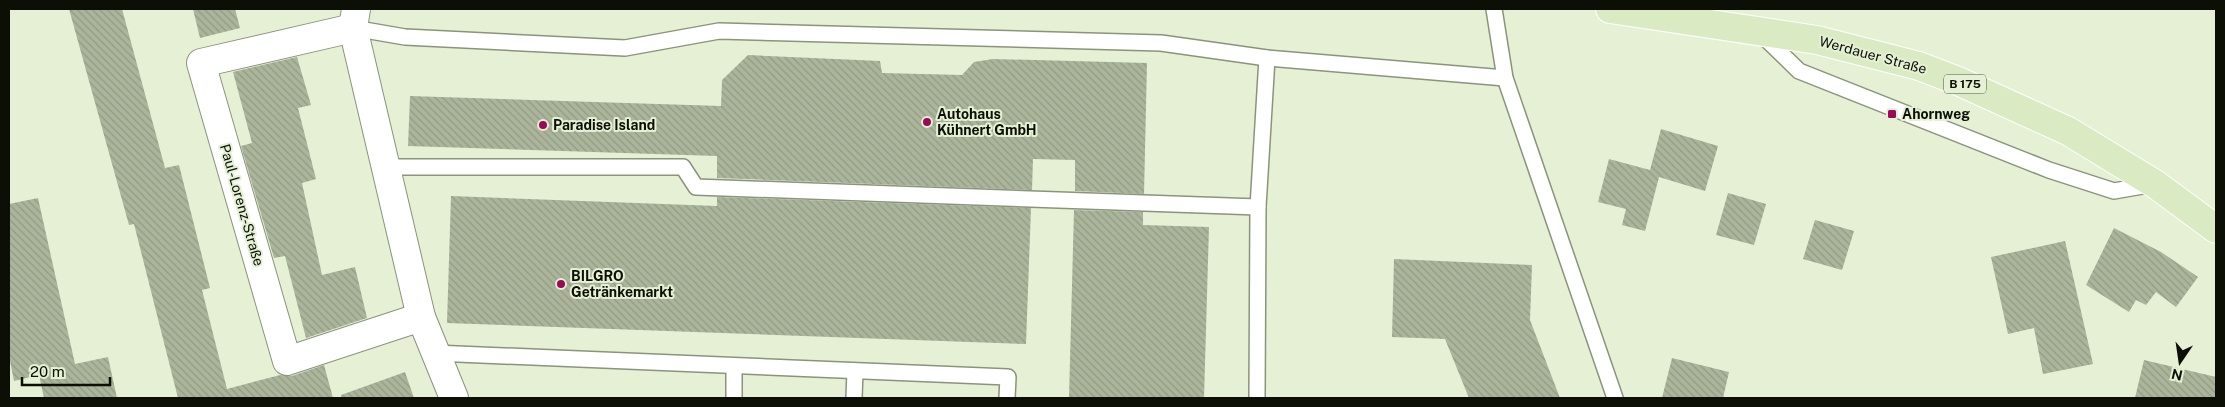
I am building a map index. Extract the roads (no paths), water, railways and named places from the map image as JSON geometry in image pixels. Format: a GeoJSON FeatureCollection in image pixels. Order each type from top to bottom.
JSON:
{"type":"FeatureCollection","features":[{"type":"Feature","properties":{"kind":"main road","name":"Werdauer Straße"},"geometry":{"type":"LineString","coordinates":[[1610,9],[1817,40],[1919,66],[1958,81],[2068,131],[2155,184],[2216,229]]}},
{"type":"Feature","properties":{"kind":"street"},"geometry":{"type":"LineString","coordinates":[[354,18],[421,317],[434,353],[454,398]]}},
{"type":"Feature","properties":{"kind":"street","name":"Paul-Lorenz-Straße"},"geometry":{"type":"LineString","coordinates":[[354,18],[201,63],[287,361],[421,317]]}},
{"type":"Feature","properties":{"kind":"lane"},"geometry":{"type":"LineString","coordinates":[[1494,9],[1505,78],[1615,398]]}},
{"type":"Feature","properties":{"kind":"lane"},"geometry":{"type":"LineString","coordinates":[[354,18],[405,37],[625,48],[719,31],[1161,43],[1267,58],[1505,78]]}},
{"type":"Feature","properties":{"kind":"lane"},"geometry":{"type":"LineString","coordinates":[[1758,30],[1800,71],[2049,170],[2114,191],[2155,184]]}},
{"type":"Feature","properties":{"kind":"lane"},"geometry":{"type":"LineString","coordinates":[[1257,398],[1258,207],[1267,58]]}},
{"type":"Feature","properties":{"kind":"lane"},"geometry":{"type":"LineString","coordinates":[[386,167],[683,167],[696,187],[1258,207]]}},
{"type":"Feature","properties":{"kind":"lane"},"geometry":{"type":"LineString","coordinates":[[434,353],[1008,377],[1007,398]]}},
{"type":"Feature","properties":{"kind":"lane"},"geometry":{"type":"LineString","coordinates":[[734,366],[734,398]]}},
{"type":"Feature","properties":{"kind":"lane"},"geometry":{"type":"LineString","coordinates":[[854,398],[855,371]]}},
{"type":"Feature","properties":{"kind":"place","name":"Ahornweg"},"geometry":{"type":"Point","coordinates":[1892,114]}},
{"type":"Feature","properties":{"kind":"place","name":"Autohaus Kühnert GmbH"},"geometry":{"type":"Point","coordinates":[927,122]}},
{"type":"Feature","properties":{"kind":"place","name":"Paradise Island"},"geometry":{"type":"Point","coordinates":[543,125]}},
{"type":"Feature","properties":{"kind":"place","name":"BILGRO Getränkemarkt"},"geometry":{"type":"Point","coordinates":[561,284]}}]}
